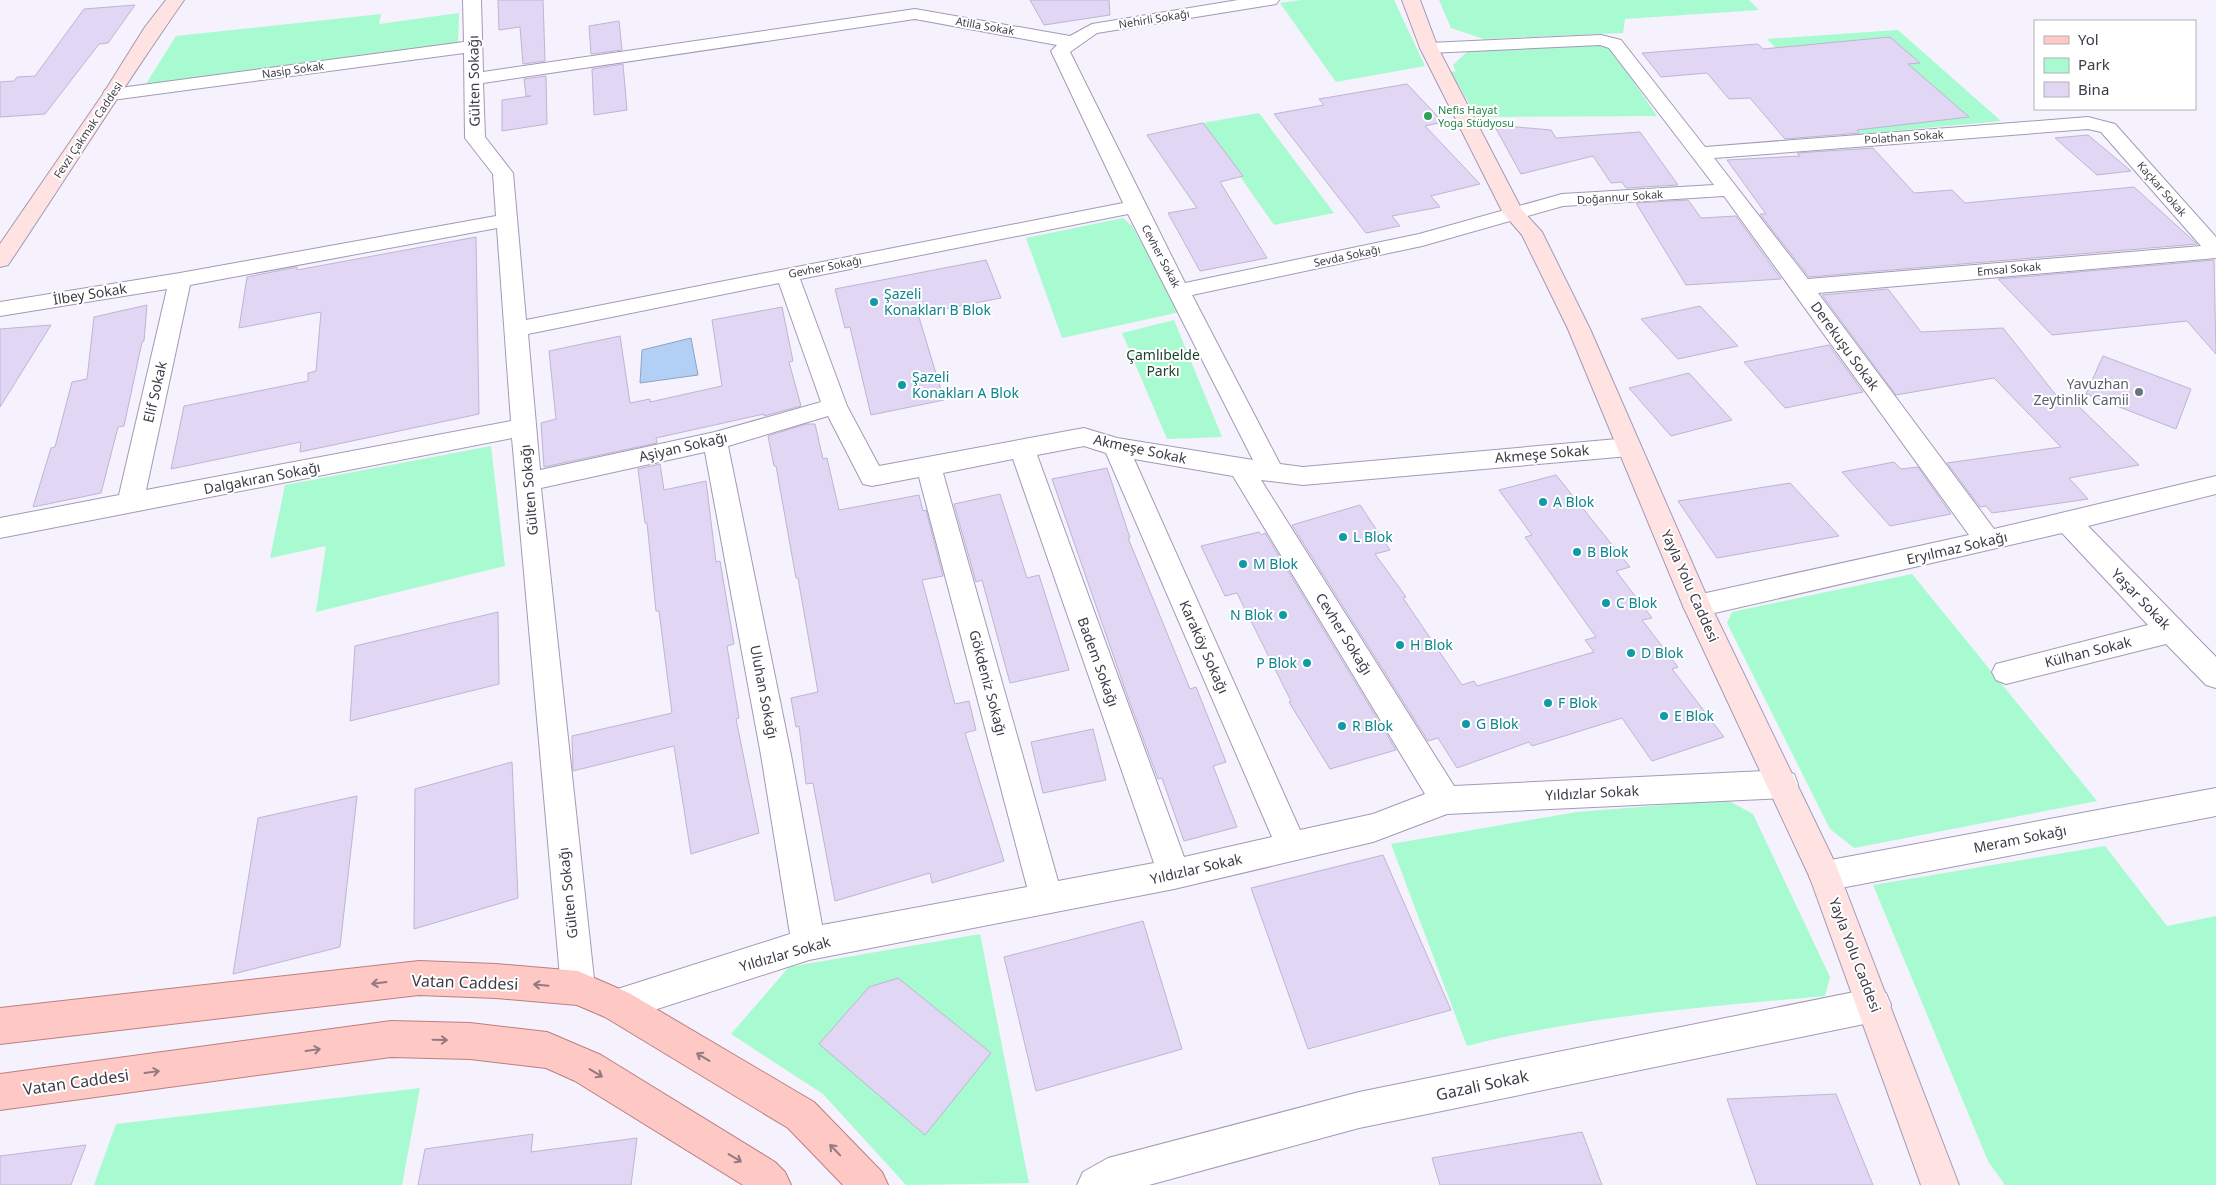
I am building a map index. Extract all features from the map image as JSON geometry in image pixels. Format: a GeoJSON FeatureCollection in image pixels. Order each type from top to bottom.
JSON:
{"type":"FeatureCollection","features":[{"type":"Feature","properties":{"kind":"main road","name":"Vatan Caddesi"},"geometry":{"type":"LineString","coordinates":[[0,1026],[419,978],[496,981],[578,988],[616,1006],[801,1115],[869,1185]]}},
{"type":"Feature","properties":{"kind":"main road","name":"Vatan Caddesi"},"geometry":{"type":"LineString","coordinates":[[0,1092],[391,1039],[470,1041],[547,1050],[588,1068],[762,1174],[772,1185]]}},
{"type":"Feature","properties":{"kind":"street"},"geometry":{"type":"LineString","coordinates":[[154,27],[171,0]]}},
{"type":"Feature","properties":{"kind":"street","name":"Fevzi Çakmak Caddesi"},"geometry":{"type":"LineString","coordinates":[[0,260],[112,94],[154,27],[175,0]]}},
{"type":"Feature","properties":{"kind":"street","name":"Gülten Sokağı"},"geometry":{"type":"LineString","coordinates":[[472,0],[475,138],[503,173],[528,482],[578,988]]}},
{"type":"Feature","properties":{"kind":"street","name":"Nehirli Sokağı"},"geometry":{"type":"LineString","coordinates":[[1072,42],[1092,29],[1270,0]]}},
{"type":"Feature","properties":{"kind":"street","name":"Yayla Yolu Caddesi"},"geometry":{"type":"LineString","coordinates":[[1411,0],[1429,48],[1514,213],[1531,232],[1579,329],[1697,606],[1825,876],[1940,1185]]}},
{"type":"Feature","properties":{"kind":"street","name":"Atilla Sokak"},"geometry":{"type":"LineString","coordinates":[[474,79],[910,7],[1072,42]]}},
{"type":"Feature","properties":{"kind":"street","name":"Derekuşu Sokak"},"geometry":{"type":"LineString","coordinates":[[1429,48],[1601,40],[1615,44],[1727,190],[1755,223],[1988,541]]}},
{"type":"Feature","properties":{"kind":"street","name":"Cevher Sokak"},"geometry":{"type":"LineString","coordinates":[[1072,42],[1060,51],[1135,207],[1272,472]]}},
{"type":"Feature","properties":{"kind":"street","name":"Nasip Sokak"},"geometry":{"type":"LineString","coordinates":[[112,94],[473,46]]}},
{"type":"Feature","properties":{"kind":"street","name":"Polathan Sokak"},"geometry":{"type":"LineString","coordinates":[[1699,153],[2088,123],[2108,128]]}},
{"type":"Feature","properties":{"kind":"street","name":"Kaçkar Sokak"},"geometry":{"type":"LineString","coordinates":[[2108,128],[2216,250]]}},
{"type":"Feature","properties":{"kind":"street","name":"Doğannur Sokak"},"geometry":{"type":"LineString","coordinates":[[1514,213],[1562,200],[1727,190]]}},
{"type":"Feature","properties":{"kind":"street","name":"Gevher Sokağı"},"geometry":{"type":"LineString","coordinates":[[516,329],[1135,207]]}},
{"type":"Feature","properties":{"kind":"street","name":"Sevda Sokağı"},"geometry":{"type":"LineString","coordinates":[[1179,291],[1422,240],[1514,213]]}},
{"type":"Feature","properties":{"kind":"street","name":"İlbey Sokak"},"geometry":{"type":"LineString","coordinates":[[0,310],[180,280],[506,220]]}},
{"type":"Feature","properties":{"kind":"street","name":"Emsal Sokak"},"geometry":{"type":"LineString","coordinates":[[1802,287],[2216,250]]}},
{"type":"Feature","properties":{"kind":"street","name":"Akmeşe Sokak"},"geometry":{"type":"LineString","coordinates":[[787,275],[835,406],[872,478],[1084,437],[1116,447],[1241,468],[1303,476],[1629,446]]}},
{"type":"Feature","properties":{"kind":"street","name":"Elif Sokak"},"geometry":{"type":"LineString","coordinates":[[130,504],[180,280]]}},
{"type":"Feature","properties":{"kind":"street","name":"Aşiyan Sokağı"},"geometry":{"type":"LineString","coordinates":[[528,482],[715,440],[835,406]]}},
{"type":"Feature","properties":{"kind":"street","name":"Dalgakıran Sokağı"},"geometry":{"type":"LineString","coordinates":[[0,528],[524,427]]}},
{"type":"Feature","properties":{"kind":"street","name":"Uluhan Sokağı"},"geometry":{"type":"LineString","coordinates":[[715,440],[776,755],[809,944]]}},
{"type":"Feature","properties":{"kind":"street","name":"Karaköy Sokağı"},"geometry":{"type":"LineString","coordinates":[[1116,447],[1292,846]]}},
{"type":"Feature","properties":{"kind":"street","name":"Badem Sokağı"},"geometry":{"type":"LineString","coordinates":[[1022,449],[1174,874]]}},
{"type":"Feature","properties":{"kind":"street","name":"Gökdeniz Sokağı"},"geometry":{"type":"LineString","coordinates":[[929,466],[1047,900]]}},
{"type":"Feature","properties":{"kind":"street","name":"Cevher Sokağı"},"geometry":{"type":"LineString","coordinates":[[1241,468],[1446,800]]}},
{"type":"Feature","properties":{"kind":"street","name":"Eryılmaz Sokağı"},"geometry":{"type":"LineString","coordinates":[[1697,606],[1988,541],[2216,485]]}},
{"type":"Feature","properties":{"kind":"street","name":"Yaşar Sokak"},"geometry":{"type":"LineString","coordinates":[[2067,521],[2216,676]]}},
{"type":"Feature","properties":{"kind":"street","name":"Külhan Sokak"},"geometry":{"type":"LineString","coordinates":[[2006,672],[2171,631]]}},
{"type":"Feature","properties":{"kind":"street","name":"Yıldızlar Sokak"},"geometry":{"type":"LineString","coordinates":[[616,1006],[809,944],[1047,900],[1174,874],[1373,828],[1446,800],[1783,784]]}},
{"type":"Feature","properties":{"kind":"street","name":"Meram Sokağı"},"geometry":{"type":"LineString","coordinates":[[1825,876],[2216,802]]}},
{"type":"Feature","properties":{"kind":"street","name":"Gazali Sokak"},"geometry":{"type":"LineString","coordinates":[[1096,1185],[1108,1177],[1359,1110],[1874,1004]]}},
{"type":"Feature","properties":{"kind":"green space"},"geometry":{"type":"Polygon","coordinates":[[[1302,0],[1394,0],[1425,66],[1336,82],[1280,3],[1302,0]]]}},
{"type":"Feature","properties":{"kind":"green space"},"geometry":{"type":"Polygon","coordinates":[[[1439,0],[1749,0],[1759,10],[1625,19],[1623,33],[1484,39],[1451,28],[1439,0]]]}},
{"type":"Feature","properties":{"kind":"green space"},"geometry":{"type":"Polygon","coordinates":[[[459,13],[458,45],[144,87],[176,36],[381,14],[379,24],[459,13]]]}},
{"type":"Feature","properties":{"kind":"green space"},"geometry":{"type":"Polygon","coordinates":[[[1898,30],[2001,121],[1860,134],[1767,39],[1898,30]]]}},
{"type":"Feature","properties":{"kind":"green space"},"geometry":{"type":"Polygon","coordinates":[[[1597,44],[1613,51],[1657,116],[1477,117],[1451,72],[1456,71],[1453,65],[1469,50],[1597,44]]]}},
{"type":"Feature","properties":{"kind":"green space"},"geometry":{"type":"Polygon","coordinates":[[[1259,113],[1334,213],[1274,225],[1203,123],[1259,113]]]}},
{"type":"Feature","properties":{"kind":"green space"},"geometry":{"type":"Polygon","coordinates":[[[1123,218],[1132,226],[1180,312],[1062,338],[1026,238],[1123,218]]]}},
{"type":"Feature","properties":{"kind":"green space","name":"Çamlıbelde Parkı"},"geometry":{"type":"Polygon","coordinates":[[[1174,320],[1222,437],[1167,439],[1122,333],[1174,320]]]}},
{"type":"Feature","properties":{"kind":"green space"},"geometry":{"type":"Polygon","coordinates":[[[491,446],[505,566],[316,612],[326,546],[270,558],[285,485],[491,446]]]}},
{"type":"Feature","properties":{"kind":"green space"},"geometry":{"type":"Polygon","coordinates":[[[1912,574],[2097,801],[1854,848],[1830,829],[1727,623],[1732,612],[1912,574]]]}},
{"type":"Feature","properties":{"kind":"green space"},"geometry":{"type":"Polygon","coordinates":[[[1727,800],[1753,814],[1830,977],[1825,996],[1600,1020],[1555,1027],[1467,1046],[1391,844],[1577,812],[1727,800]]]}},
{"type":"Feature","properties":{"kind":"green space"},"geometry":{"type":"Polygon","coordinates":[[[2105,846],[2167,926],[2216,916],[2216,1185],[2005,1185],[1988,1161],[1873,885],[2105,846]]]}},
{"type":"Feature","properties":{"kind":"green space"},"geometry":{"type":"Polygon","coordinates":[[[980,934],[1029,1183],[906,1185],[823,1094],[731,1034],[789,967],[980,934]]]}},
{"type":"Feature","properties":{"kind":"green space"},"geometry":{"type":"Polygon","coordinates":[[[420,1088],[402,1185],[94,1185],[116,1124],[420,1088]]]}},
{"type":"Feature","properties":{"kind":"water"},"geometry":{"type":"Polygon","coordinates":[[[691,338],[698,375],[640,383],[642,350],[691,338]]]}},
{"type":"Feature","properties":{"kind":"building"},"geometry":{"type":"Polygon","coordinates":[[[498,0],[543,0],[545,61],[523,64],[520,27],[499,30],[498,0]]]}},
{"type":"Feature","properties":{"kind":"building"},"geometry":{"type":"Polygon","coordinates":[[[1030,0],[1109,0],[1110,15],[1044,25],[1030,0]]]}},
{"type":"Feature","properties":{"kind":"building"},"geometry":{"type":"Polygon","coordinates":[[[135,5],[108,43],[99,44],[45,114],[0,117],[0,82],[14,81],[17,77],[35,76],[84,9],[135,5]]]}},
{"type":"Feature","properties":{"kind":"building"},"geometry":{"type":"Polygon","coordinates":[[[619,21],[622,50],[591,54],[589,26],[619,21]]]}},
{"type":"Feature","properties":{"kind":"building"},"geometry":{"type":"Polygon","coordinates":[[[1890,37],[1920,63],[1908,64],[1969,117],[1857,130],[1859,133],[1785,139],[1750,98],[1729,99],[1707,73],[1661,77],[1642,53],[1758,44],[1763,49],[1890,37]]]}},
{"type":"Feature","properties":{"kind":"building"},"geometry":{"type":"Polygon","coordinates":[[[623,64],[627,110],[594,115],[592,69],[623,64]]]}},
{"type":"Feature","properties":{"kind":"building"},"geometry":{"type":"Polygon","coordinates":[[[546,76],[547,124],[502,131],[502,100],[531,96],[526,96],[524,79],[546,76]]]}},
{"type":"Feature","properties":{"kind":"building"},"geometry":{"type":"Polygon","coordinates":[[[1407,84],[1443,122],[1425,126],[1480,184],[1431,196],[1440,207],[1392,216],[1400,226],[1366,233],[1274,114],[1324,105],[1319,99],[1407,84]]]}},
{"type":"Feature","properties":{"kind":"building"},"geometry":{"type":"Polygon","coordinates":[[[1203,123],[1243,176],[1220,182],[1267,258],[1200,271],[1168,213],[1197,208],[1147,135],[1203,123]]]}},
{"type":"Feature","properties":{"kind":"building"},"geometry":{"type":"Polygon","coordinates":[[[1494,125],[1551,130],[1556,138],[1640,132],[1678,185],[1626,188],[1622,182],[1611,183],[1593,156],[1521,174],[1494,125]]]}},
{"type":"Feature","properties":{"kind":"building"},"geometry":{"type":"Polygon","coordinates":[[[2088,135],[2131,171],[2097,175],[2055,138],[2088,135]]]}},
{"type":"Feature","properties":{"kind":"building"},"geometry":{"type":"Polygon","coordinates":[[[1873,148],[1914,193],[1952,190],[1965,203],[2134,187],[2197,244],[1809,277],[1760,214],[1766,214],[1727,160],[1800,156],[1797,153],[1873,148]]]}},
{"type":"Feature","properties":{"kind":"building"},"geometry":{"type":"Polygon","coordinates":[[[1688,200],[1701,218],[1736,216],[1781,279],[1686,285],[1636,203],[1688,200]]]}},
{"type":"Feature","properties":{"kind":"building"},"geometry":{"type":"Polygon","coordinates":[[[476,237],[479,414],[300,452],[301,442],[171,469],[184,406],[308,381],[308,373],[316,371],[321,312],[239,328],[247,277],[297,267],[297,270],[476,237]]]}},
{"type":"Feature","properties":{"kind":"building"},"geometry":{"type":"Polygon","coordinates":[[[986,260],[1001,298],[918,314],[944,400],[871,415],[850,327],[845,328],[835,289],[986,260]]]}},
{"type":"Feature","properties":{"kind":"building"},"geometry":{"type":"Polygon","coordinates":[[[2214,260],[2216,354],[2187,321],[2052,335],[1998,279],[2214,260]]]}},
{"type":"Feature","properties":{"kind":"building"},"geometry":{"type":"Polygon","coordinates":[[[1888,289],[1921,332],[2003,328],[2059,399],[2069,397],[2139,465],[2069,478],[2088,499],[1992,513],[1986,506],[1980,507],[1947,463],[2061,447],[1994,378],[1896,395],[1822,295],[1888,289]]]}},
{"type":"Feature","properties":{"kind":"building"},"geometry":{"type":"Polygon","coordinates":[[[147,305],[144,341],[142,342],[124,426],[118,427],[101,493],[33,507],[51,448],[55,447],[72,382],[87,379],[94,317],[147,305]]]}},
{"type":"Feature","properties":{"kind":"building"},"geometry":{"type":"Polygon","coordinates":[[[1700,306],[1738,346],[1678,359],[1641,319],[1700,306]]]}},
{"type":"Feature","properties":{"kind":"building"},"geometry":{"type":"Polygon","coordinates":[[[782,307],[793,361],[789,362],[801,406],[764,416],[764,414],[656,438],[657,443],[544,467],[541,423],[556,419],[549,351],[620,336],[630,403],[650,399],[650,402],[722,386],[712,320],[782,307]]]}},
{"type":"Feature","properties":{"kind":"building"},"geometry":{"type":"Polygon","coordinates":[[[51,325],[0,407],[0,329],[51,325]]]}},
{"type":"Feature","properties":{"kind":"building"},"geometry":{"type":"Polygon","coordinates":[[[1829,345],[1863,392],[1785,408],[1744,362],[1829,345]]]}},
{"type":"Feature","properties":{"kind":"building","name":"Yavuzhan Zeytinlik Camii"},"geometry":{"type":"Polygon","coordinates":[[[2103,356],[2191,389],[2176,429],[2086,394],[2103,356]]]}},
{"type":"Feature","properties":{"kind":"building"},"geometry":{"type":"Polygon","coordinates":[[[1689,373],[1732,420],[1671,436],[1629,388],[1689,373]]]}},
{"type":"Feature","properties":{"kind":"building"},"geometry":{"type":"Polygon","coordinates":[[[806,424],[815,424],[823,459],[827,458],[839,510],[919,495],[923,511],[926,510],[943,576],[922,580],[955,704],[969,701],[976,730],[965,733],[1004,861],[932,883],[930,873],[835,901],[813,783],[806,784],[799,726],[796,727],[791,698],[818,692],[798,578],[796,578],[776,466],[774,466],[768,436],[806,424]]]}},
{"type":"Feature","properties":{"kind":"building"},"geometry":{"type":"Polygon","coordinates":[[[1894,462],[1901,469],[1918,467],[1951,514],[1890,526],[1842,472],[1894,462]]]}},
{"type":"Feature","properties":{"kind":"building"},"geometry":{"type":"Polygon","coordinates":[[[660,464],[664,490],[706,481],[716,562],[720,561],[734,644],[727,646],[739,718],[736,719],[759,833],[691,854],[674,746],[573,771],[572,736],[672,713],[659,611],[656,611],[647,523],[645,523],[638,469],[660,464]]]}},
{"type":"Feature","properties":{"kind":"building"},"geometry":{"type":"Polygon","coordinates":[[[1107,468],[1130,538],[1128,538],[1190,689],[1196,687],[1226,762],[1213,766],[1237,827],[1184,841],[1162,778],[1158,779],[1126,692],[1052,479],[1107,468]]]}},
{"type":"Feature","properties":{"kind":"building"},"geometry":{"type":"Polygon","coordinates":[[[1556,475],[1630,567],[1616,571],[1652,618],[1642,620],[1678,667],[1672,669],[1724,737],[1652,761],[1622,718],[1532,746],[1529,742],[1457,768],[1438,738],[1428,741],[1292,525],[1360,505],[1390,550],[1375,554],[1406,597],[1403,598],[1462,685],[1474,681],[1477,686],[1594,652],[1585,640],[1596,637],[1525,537],[1532,535],[1499,490],[1556,475]]]}},
{"type":"Feature","properties":{"kind":"building"},"geometry":{"type":"Polygon","coordinates":[[[1790,483],[1839,536],[1717,558],[1678,501],[1790,483]]]}},
{"type":"Feature","properties":{"kind":"building"},"geometry":{"type":"Polygon","coordinates":[[[1000,494],[1027,578],[1039,575],[1069,670],[1010,683],[982,580],[976,582],[954,504],[1000,494]]]}},
{"type":"Feature","properties":{"kind":"building"},"geometry":{"type":"Polygon","coordinates":[[[1259,532],[1261,535],[1265,533],[1396,750],[1330,769],[1289,702],[1291,701],[1237,593],[1225,596],[1201,546],[1259,532]]]}},
{"type":"Feature","properties":{"kind":"building"},"geometry":{"type":"Polygon","coordinates":[[[498,612],[499,684],[350,721],[355,646],[498,612]]]}},
{"type":"Feature","properties":{"kind":"building"},"geometry":{"type":"Polygon","coordinates":[[[1093,729],[1106,780],[1043,793],[1031,742],[1093,729]]]}},
{"type":"Feature","properties":{"kind":"building"},"geometry":{"type":"Polygon","coordinates":[[[512,762],[518,898],[414,929],[415,789],[512,762]]]}},
{"type":"Feature","properties":{"kind":"building"},"geometry":{"type":"Polygon","coordinates":[[[357,796],[340,947],[233,974],[258,818],[357,796]]]}},
{"type":"Feature","properties":{"kind":"building"},"geometry":{"type":"Polygon","coordinates":[[[1383,855],[1451,1010],[1308,1049],[1251,888],[1383,855]]]}},
{"type":"Feature","properties":{"kind":"building"},"geometry":{"type":"Polygon","coordinates":[[[1143,921],[1182,1049],[1036,1091],[1004,957],[1143,921]]]}},
{"type":"Feature","properties":{"kind":"building"},"geometry":{"type":"Polygon","coordinates":[[[898,978],[991,1053],[925,1135],[819,1044],[869,987],[898,978]]]}},
{"type":"Feature","properties":{"kind":"building"},"geometry":{"type":"Polygon","coordinates":[[[1836,1094],[1873,1185],[1757,1185],[1727,1099],[1836,1094]]]}},
{"type":"Feature","properties":{"kind":"building"},"geometry":{"type":"Polygon","coordinates":[[[1582,1132],[1602,1185],[1440,1185],[1432,1158],[1582,1132]]]}},
{"type":"Feature","properties":{"kind":"building"},"geometry":{"type":"Polygon","coordinates":[[[533,1134],[531,1152],[637,1138],[631,1185],[418,1185],[425,1149],[533,1134]]]}},
{"type":"Feature","properties":{"kind":"building"},"geometry":{"type":"Polygon","coordinates":[[[86,1145],[71,1185],[0,1185],[0,1156],[86,1145]]]}},
{"type":"Feature","properties":{"kind":"place","name":"Nefis Hayat Yoga Stüdyosu"},"geometry":{"type":"Point","coordinates":[1428,116]}},
{"type":"Feature","properties":{"kind":"place","name":"Şazeli Konakları B Blok"},"geometry":{"type":"Point","coordinates":[874,302]}},
{"type":"Feature","properties":{"kind":"place","name":"Şazeli Konakları A Blok"},"geometry":{"type":"Point","coordinates":[902,385]}},
{"type":"Feature","properties":{"kind":"place","name":"Yavuzhan Zeytinlik Camii"},"geometry":{"type":"Point","coordinates":[2139,392]}},
{"type":"Feature","properties":{"kind":"place","name":"A Blok"},"geometry":{"type":"Point","coordinates":[1543,502]}},
{"type":"Feature","properties":{"kind":"place","name":"L Blok"},"geometry":{"type":"Point","coordinates":[1343,537]}},
{"type":"Feature","properties":{"kind":"place","name":"B Blok"},"geometry":{"type":"Point","coordinates":[1577,552]}},
{"type":"Feature","properties":{"kind":"place","name":"M Blok"},"geometry":{"type":"Point","coordinates":[1243,564]}},
{"type":"Feature","properties":{"kind":"place","name":"C Blok"},"geometry":{"type":"Point","coordinates":[1606,603]}},
{"type":"Feature","properties":{"kind":"place","name":"N Blok"},"geometry":{"type":"Point","coordinates":[1283,615]}},
{"type":"Feature","properties":{"kind":"place","name":"H Blok"},"geometry":{"type":"Point","coordinates":[1400,645]}},
{"type":"Feature","properties":{"kind":"place","name":"D Blok"},"geometry":{"type":"Point","coordinates":[1631,653]}},
{"type":"Feature","properties":{"kind":"place","name":"P Blok"},"geometry":{"type":"Point","coordinates":[1307,663]}},
{"type":"Feature","properties":{"kind":"place","name":"F Blok"},"geometry":{"type":"Point","coordinates":[1548,703]}},
{"type":"Feature","properties":{"kind":"place","name":"E Blok"},"geometry":{"type":"Point","coordinates":[1664,716]}},
{"type":"Feature","properties":{"kind":"place","name":"G Blok"},"geometry":{"type":"Point","coordinates":[1466,724]}},
{"type":"Feature","properties":{"kind":"place","name":"R Blok"},"geometry":{"type":"Point","coordinates":[1342,726]}}]}
